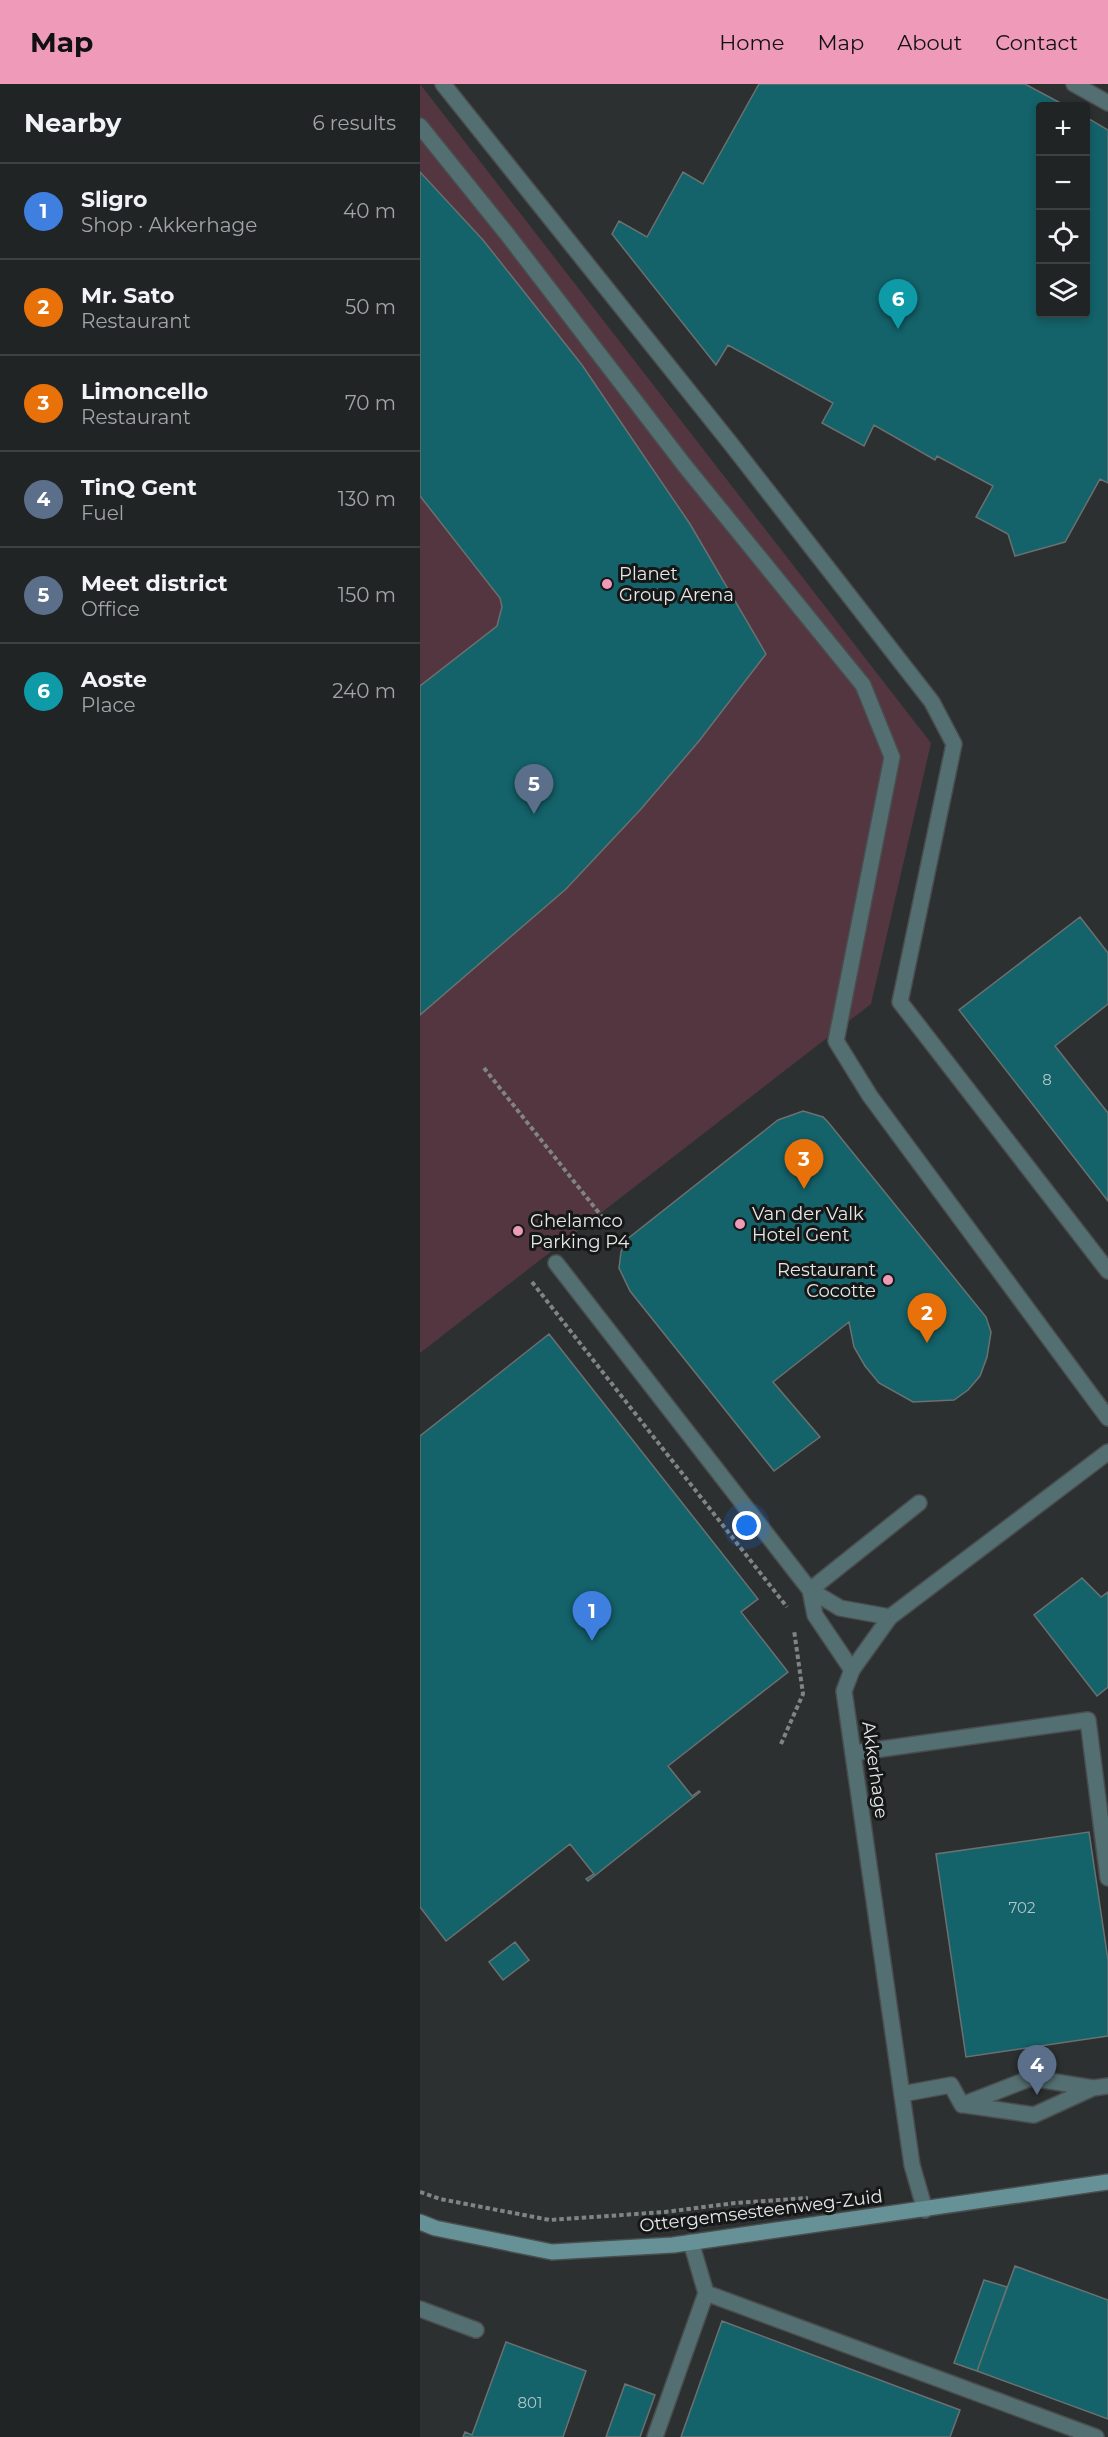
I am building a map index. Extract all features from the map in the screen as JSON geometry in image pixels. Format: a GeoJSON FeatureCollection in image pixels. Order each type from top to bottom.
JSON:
{"type":"FeatureCollection","features":[{"type":"Feature","properties":{"kind":"street"},"geometry":{"type":"LineString","coordinates":[[443,84],[731,444],[932,702],[954,744],[900,1002],[1108,1271]]}},
{"type":"Feature","properties":{"kind":"street"},"geometry":{"type":"LineString","coordinates":[[1074,84],[1108,103]]}},
{"type":"Feature","properties":{"kind":"street"},"geometry":{"type":"LineString","coordinates":[[420,126],[507,234],[685,466],[863,685],[892,757],[836,1041],[870,1096],[1108,1418]]}},
{"type":"Feature","properties":{"kind":"street"},"geometry":{"type":"LineString","coordinates":[[556,1263],[810,1590],[840,1608],[890,1617]]}},
{"type":"Feature","properties":{"kind":"street","name":"Akkerhage"},"geometry":{"type":"LineString","coordinates":[[925,2210],[912,2165],[844,1691],[852,1670],[890,1617],[1108,1452]]}},
{"type":"Feature","properties":{"kind":"street"},"geometry":{"type":"LineString","coordinates":[[810,1590],[919,1503]]}},
{"type":"Feature","properties":{"kind":"street"},"geometry":{"type":"LineString","coordinates":[[810,1590],[815,1615],[852,1670]]}},
{"type":"Feature","properties":{"kind":"street"},"geometry":{"type":"LineString","coordinates":[[853,1754],[1088,1720],[1108,1878]]}},
{"type":"Feature","properties":{"kind":"street"},"geometry":{"type":"LineString","coordinates":[[962,2104],[1031,2078],[1101,2087]]}},
{"type":"Feature","properties":{"kind":"street"},"geometry":{"type":"LineString","coordinates":[[902,2094],[951,2085],[962,2104]]}},
{"type":"Feature","properties":{"kind":"street"},"geometry":{"type":"LineString","coordinates":[[962,2104],[1034,2115],[1101,2087]]}},
{"type":"Feature","properties":{"kind":"street","name":"Ottergemsesteenweg-Zuid"},"geometry":{"type":"LineString","coordinates":[[420,2222],[435,2228],[552,2252],[691,2242],[1108,2182]]}},
{"type":"Feature","properties":{"kind":"street"},"geometry":{"type":"LineString","coordinates":[[655,2437],[706,2293],[691,2242]]}},
{"type":"Feature","properties":{"kind":"street"},"geometry":{"type":"LineString","coordinates":[[706,2293],[1096,2437]]}},
{"type":"Feature","properties":{"kind":"street"},"geometry":{"type":"LineString","coordinates":[[420,2309],[476,2330]]}},
{"type":"Feature","properties":{"kind":"path"},"geometry":{"type":"LineString","coordinates":[[484,1068],[607,1223]]}},
{"type":"Feature","properties":{"kind":"path"},"geometry":{"type":"LineString","coordinates":[[532,1282],[792,1613]]}},
{"type":"Feature","properties":{"kind":"path"},"geometry":{"type":"LineString","coordinates":[[781,1744],[803,1694],[794,1624]]}},
{"type":"Feature","properties":{"kind":"path"},"geometry":{"type":"LineString","coordinates":[[420,2192],[440,2199],[550,2220],[665,2212],[735,2203],[815,2197]]}},
{"type":"Feature","properties":{"kind":"shaded area"},"geometry":{"type":"Polygon","coordinates":[[[420,84],[931,743],[871,1004],[420,1353],[420,84]]]}},
{"type":"Feature","properties":{"kind":"building"},"geometry":{"type":"Polygon","coordinates":[[[759,84],[1025,84],[1059,102],[1036,102],[1036,318],[1090,318],[1090,119],[1108,130],[1108,483],[1100,479],[1065,542],[1015,556],[1008,534],[976,517],[993,486],[937,456],[935,460],[874,425],[864,446],[822,423],[833,403],[728,345],[716,365],[612,234],[619,221],[647,237],[683,172],[703,184],[759,84]]]}},
{"type":"Feature","properties":{"kind":"building","name":"Planet Group Arena"},"geometry":{"type":"Polygon","coordinates":[[[420,172],[483,240],[582,365],[690,524],[766,654],[699,741],[641,809],[566,889],[420,1015],[420,686],[497,626],[502,607],[500,598],[420,496],[420,172]]]}},
{"type":"Feature","properties":{"kind":"building"},"geometry":{"type":"Polygon","coordinates":[[[1080,917],[1108,953],[1108,1004],[1055,1046],[1108,1113],[1108,1201],[959,1010],[1080,917]]]}},
{"type":"Feature","properties":{"kind":"building"},"geometry":{"type":"Polygon","coordinates":[[[803,1111],[823,1117],[828,1122],[986,1317],[991,1332],[987,1357],[980,1376],[968,1390],[954,1400],[913,1402],[879,1383],[865,1366],[854,1347],[849,1322],[773,1382],[820,1437],[774,1471],[630,1291],[619,1268],[621,1252],[626,1240],[778,1120],[803,1111]]]}},
{"type":"Feature","properties":{"kind":"building"},"geometry":{"type":"Polygon","coordinates":[[[549,1334],[758,1599],[741,1612],[788,1672],[668,1766],[692,1796],[700,1792],[588,1881],[586,1879],[594,1874],[570,1844],[446,1941],[420,1907],[420,1436],[549,1334]]]}},
{"type":"Feature","properties":{"kind":"building"},"geometry":{"type":"Polygon","coordinates":[[[1082,1578],[1101,1597],[1108,1592],[1108,1687],[1097,1696],[1034,1615],[1082,1578]]]}},
{"type":"Feature","properties":{"kind":"building"},"geometry":{"type":"Polygon","coordinates":[[[1089,1832],[1108,1960],[1108,2036],[966,2057],[936,1854],[1089,1832]]]}},
{"type":"Feature","properties":{"kind":"building"},"geometry":{"type":"Polygon","coordinates":[[[515,1942],[529,1960],[503,1980],[489,1962],[515,1942]]]}},
{"type":"Feature","properties":{"kind":"building"},"geometry":{"type":"Polygon","coordinates":[[[1015,2266],[1108,2300],[1108,2419],[977,2371],[1015,2266]]]}},
{"type":"Feature","properties":{"kind":"building"},"geometry":{"type":"Polygon","coordinates":[[[984,2280],[1007,2287],[977,2371],[954,2363],[984,2280]]]}},
{"type":"Feature","properties":{"kind":"building"},"geometry":{"type":"Polygon","coordinates":[[[722,2321],[960,2410],[950,2437],[681,2437],[722,2321]]]}},
{"type":"Feature","properties":{"kind":"building"},"geometry":{"type":"Polygon","coordinates":[[[506,2342],[586,2371],[563,2437],[463,2437],[465,2432],[472,2435],[506,2342]]]}},
{"type":"Feature","properties":{"kind":"building"},"geometry":{"type":"Polygon","coordinates":[[[625,2384],[655,2395],[640,2437],[606,2437],[625,2384]]]}},
{"type":"Feature","properties":{"kind":"place","name":"Aoste"},"geometry":{"type":"Point","coordinates":[898,329]}},
{"type":"Feature","properties":{"kind":"place","name":"Planet Group Arena"},"geometry":{"type":"Point","coordinates":[607,584]}},
{"type":"Feature","properties":{"kind":"place","name":"Meet district"},"geometry":{"type":"Point","coordinates":[534,814]}},
{"type":"Feature","properties":{"kind":"place","name":"Limoncello"},"geometry":{"type":"Point","coordinates":[804,1189]}},
{"type":"Feature","properties":{"kind":"place","name":"Van der Valk Hotel Gent"},"geometry":{"type":"Point","coordinates":[740,1224]}},
{"type":"Feature","properties":{"kind":"place","name":"Ghelamco Parking P4"},"geometry":{"type":"Point","coordinates":[518,1231]}},
{"type":"Feature","properties":{"kind":"place","name":"Restaurant Cocotte"},"geometry":{"type":"Point","coordinates":[888,1280]}},
{"type":"Feature","properties":{"kind":"place","name":"Mr. Sato"},"geometry":{"type":"Point","coordinates":[927,1343]}},
{"type":"Feature","properties":{"kind":"place","name":"Sligro"},"geometry":{"type":"Point","coordinates":[592,1641]}},
{"type":"Feature","properties":{"kind":"place","name":"TinQ Gent"},"geometry":{"type":"Point","coordinates":[1037,2095]}}]}
